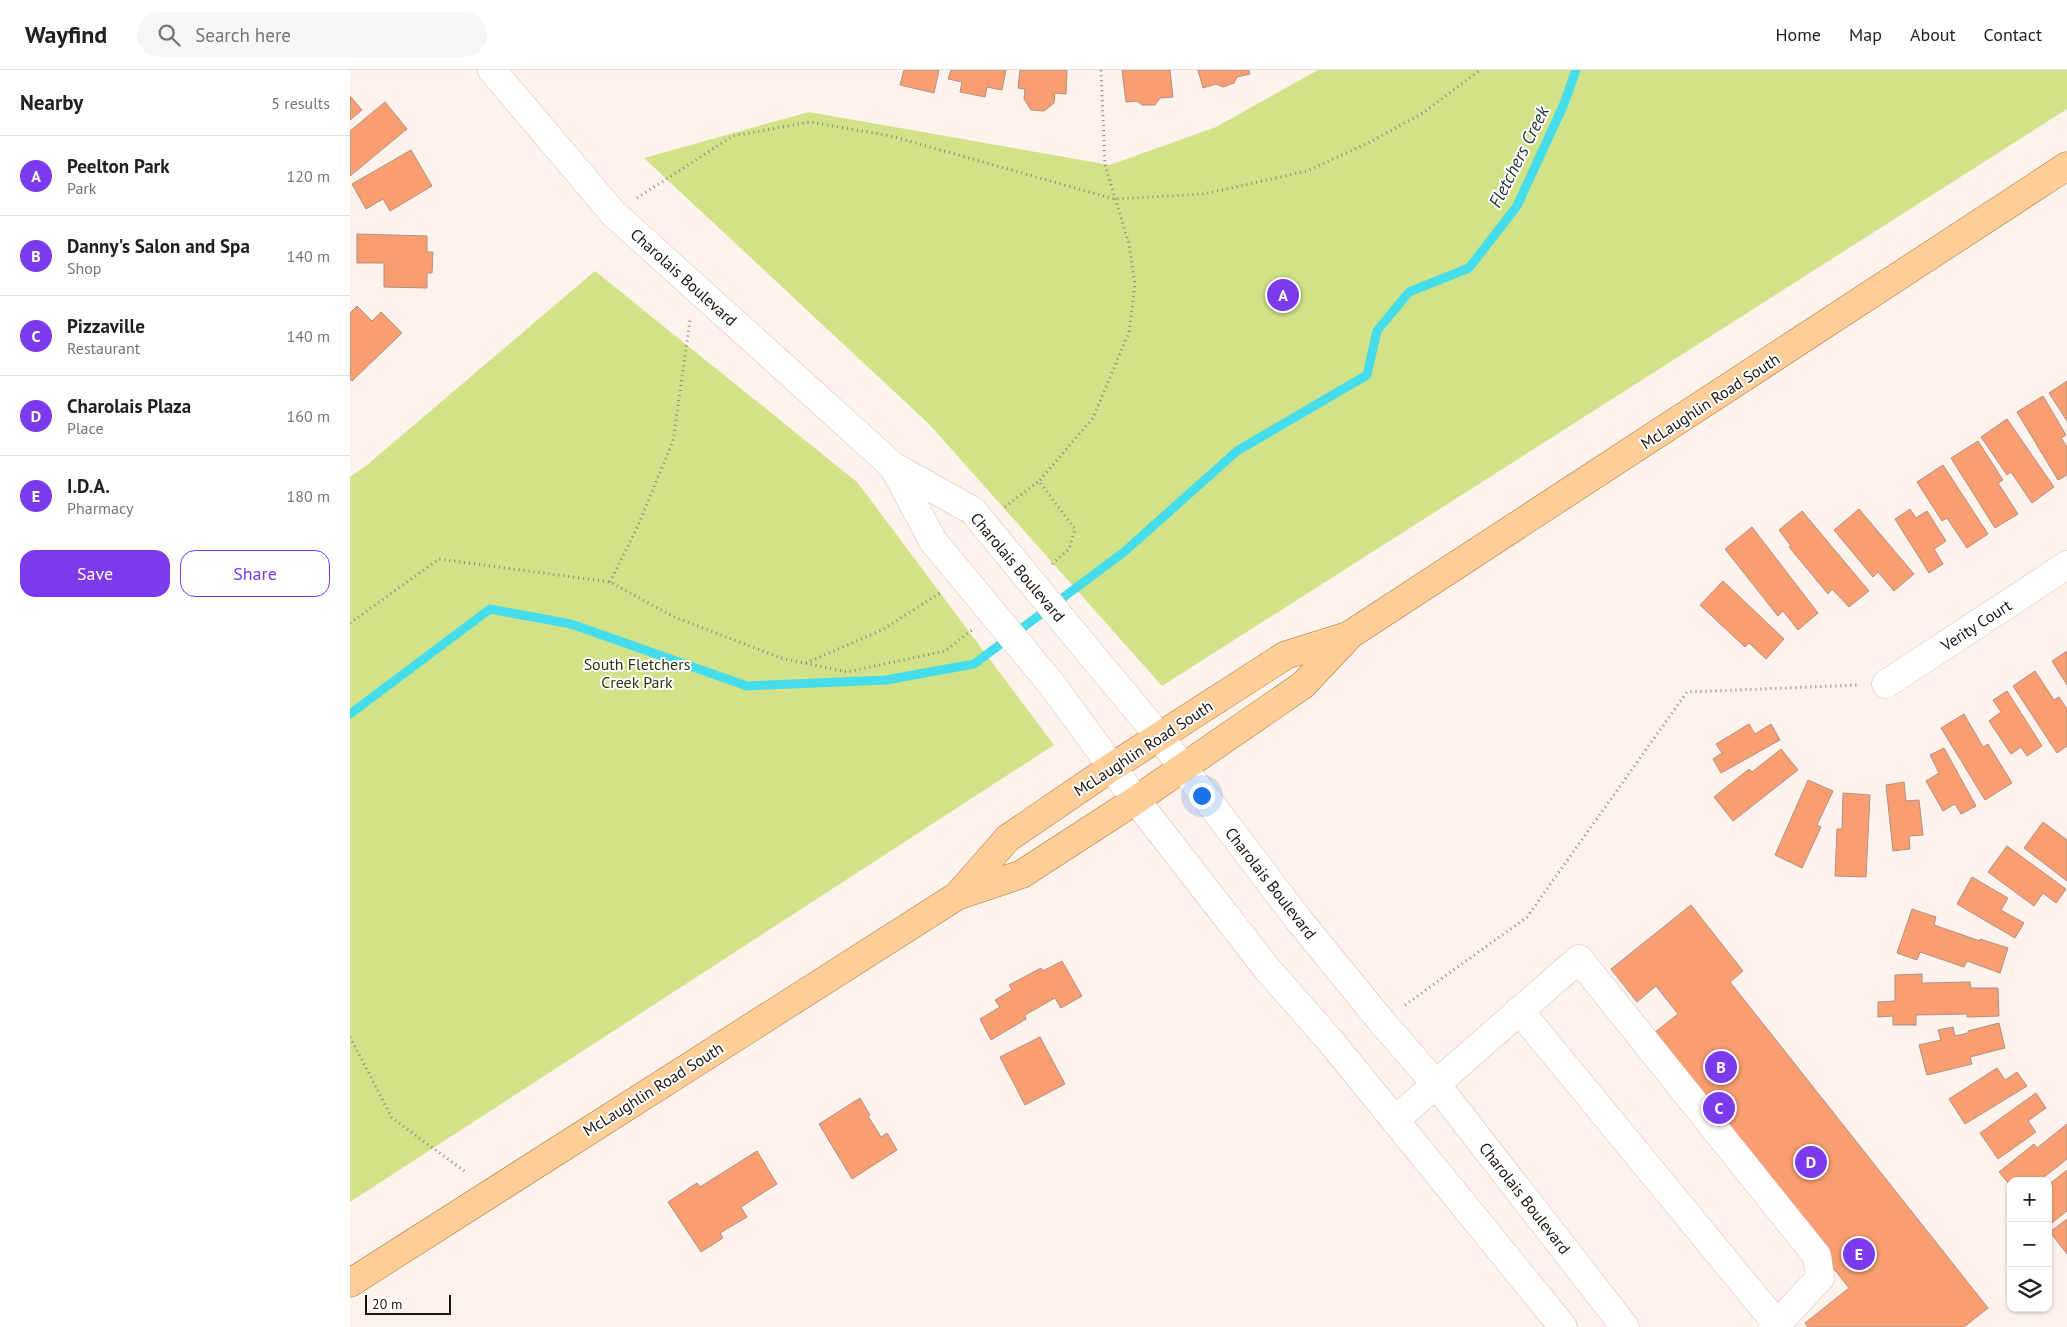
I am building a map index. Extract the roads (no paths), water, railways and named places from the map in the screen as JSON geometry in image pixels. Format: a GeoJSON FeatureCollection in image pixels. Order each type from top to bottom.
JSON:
{"type":"FeatureCollection","features":[{"type":"Feature","properties":{"kind":"main road","name":"McLaughlin Road South"},"geometry":{"type":"LineString","coordinates":[[350,1283],[957,896],[1022,874],[1136,800],[1303,685],[1351,634],[2067,166]]}},
{"type":"Feature","properties":{"kind":"main road","name":"McLaughlin Road South"},"geometry":{"type":"LineString","coordinates":[[957,896],[1008,838],[1112,767],[1286,655],[1351,634]]}},
{"type":"Feature","properties":{"kind":"street","name":"Charolais Boulevard"},"geometry":{"type":"LineString","coordinates":[[492,70],[613,213],[893,466],[980,520],[1160,736],[1298,919],[1382,1022],[1436,1084],[1625,1327]]}},
{"type":"Feature","properties":{"kind":"street","name":"Charolais Boulevard"},"geometry":{"type":"LineString","coordinates":[[893,466],[933,541],[1053,686],[1136,800],[1268,970],[1395,1120],[1563,1327]]}},
{"type":"Feature","properties":{"kind":"street","name":"Verity Court"},"geometry":{"type":"LineString","coordinates":[[1886,684],[2067,565]]}},
{"type":"Feature","properties":{"kind":"street"},"geometry":{"type":"LineString","coordinates":[[1395,1120],[1520,1010],[1579,959],[1817,1256],[1820,1278],[1777,1326],[1520,1010]]}},
{"type":"Feature","properties":{"kind":"waterway","name":"Fletchers Creek"},"geometry":{"type":"LineString","coordinates":[[350,714],[490,609],[571,624],[747,686],[886,680],[974,664],[1124,552],[1237,451],[1367,375],[1377,331],[1409,292],[1469,268],[1517,206],[1564,104],[1576,70]]}},
{"type":"Feature","properties":{"kind":"place","name":"Peelton Park"},"geometry":{"type":"Point","coordinates":[1283,295]}},
{"type":"Feature","properties":{"kind":"place","name":"Danny's Salon and Spa"},"geometry":{"type":"Point","coordinates":[1721,1067]}},
{"type":"Feature","properties":{"kind":"place","name":"Pizzaville"},"geometry":{"type":"Point","coordinates":[1719,1108]}},
{"type":"Feature","properties":{"kind":"place","name":"Charolais Plaza"},"geometry":{"type":"Point","coordinates":[1811,1162]}},
{"type":"Feature","properties":{"kind":"place","name":"I.D.A."},"geometry":{"type":"Point","coordinates":[1859,1254]}},
{"type":"Feature","properties":{"kind":"park label","name":"South Fletchers Creek Park"},"geometry":{"type":"Point","coordinates":[637,673]}}]}
